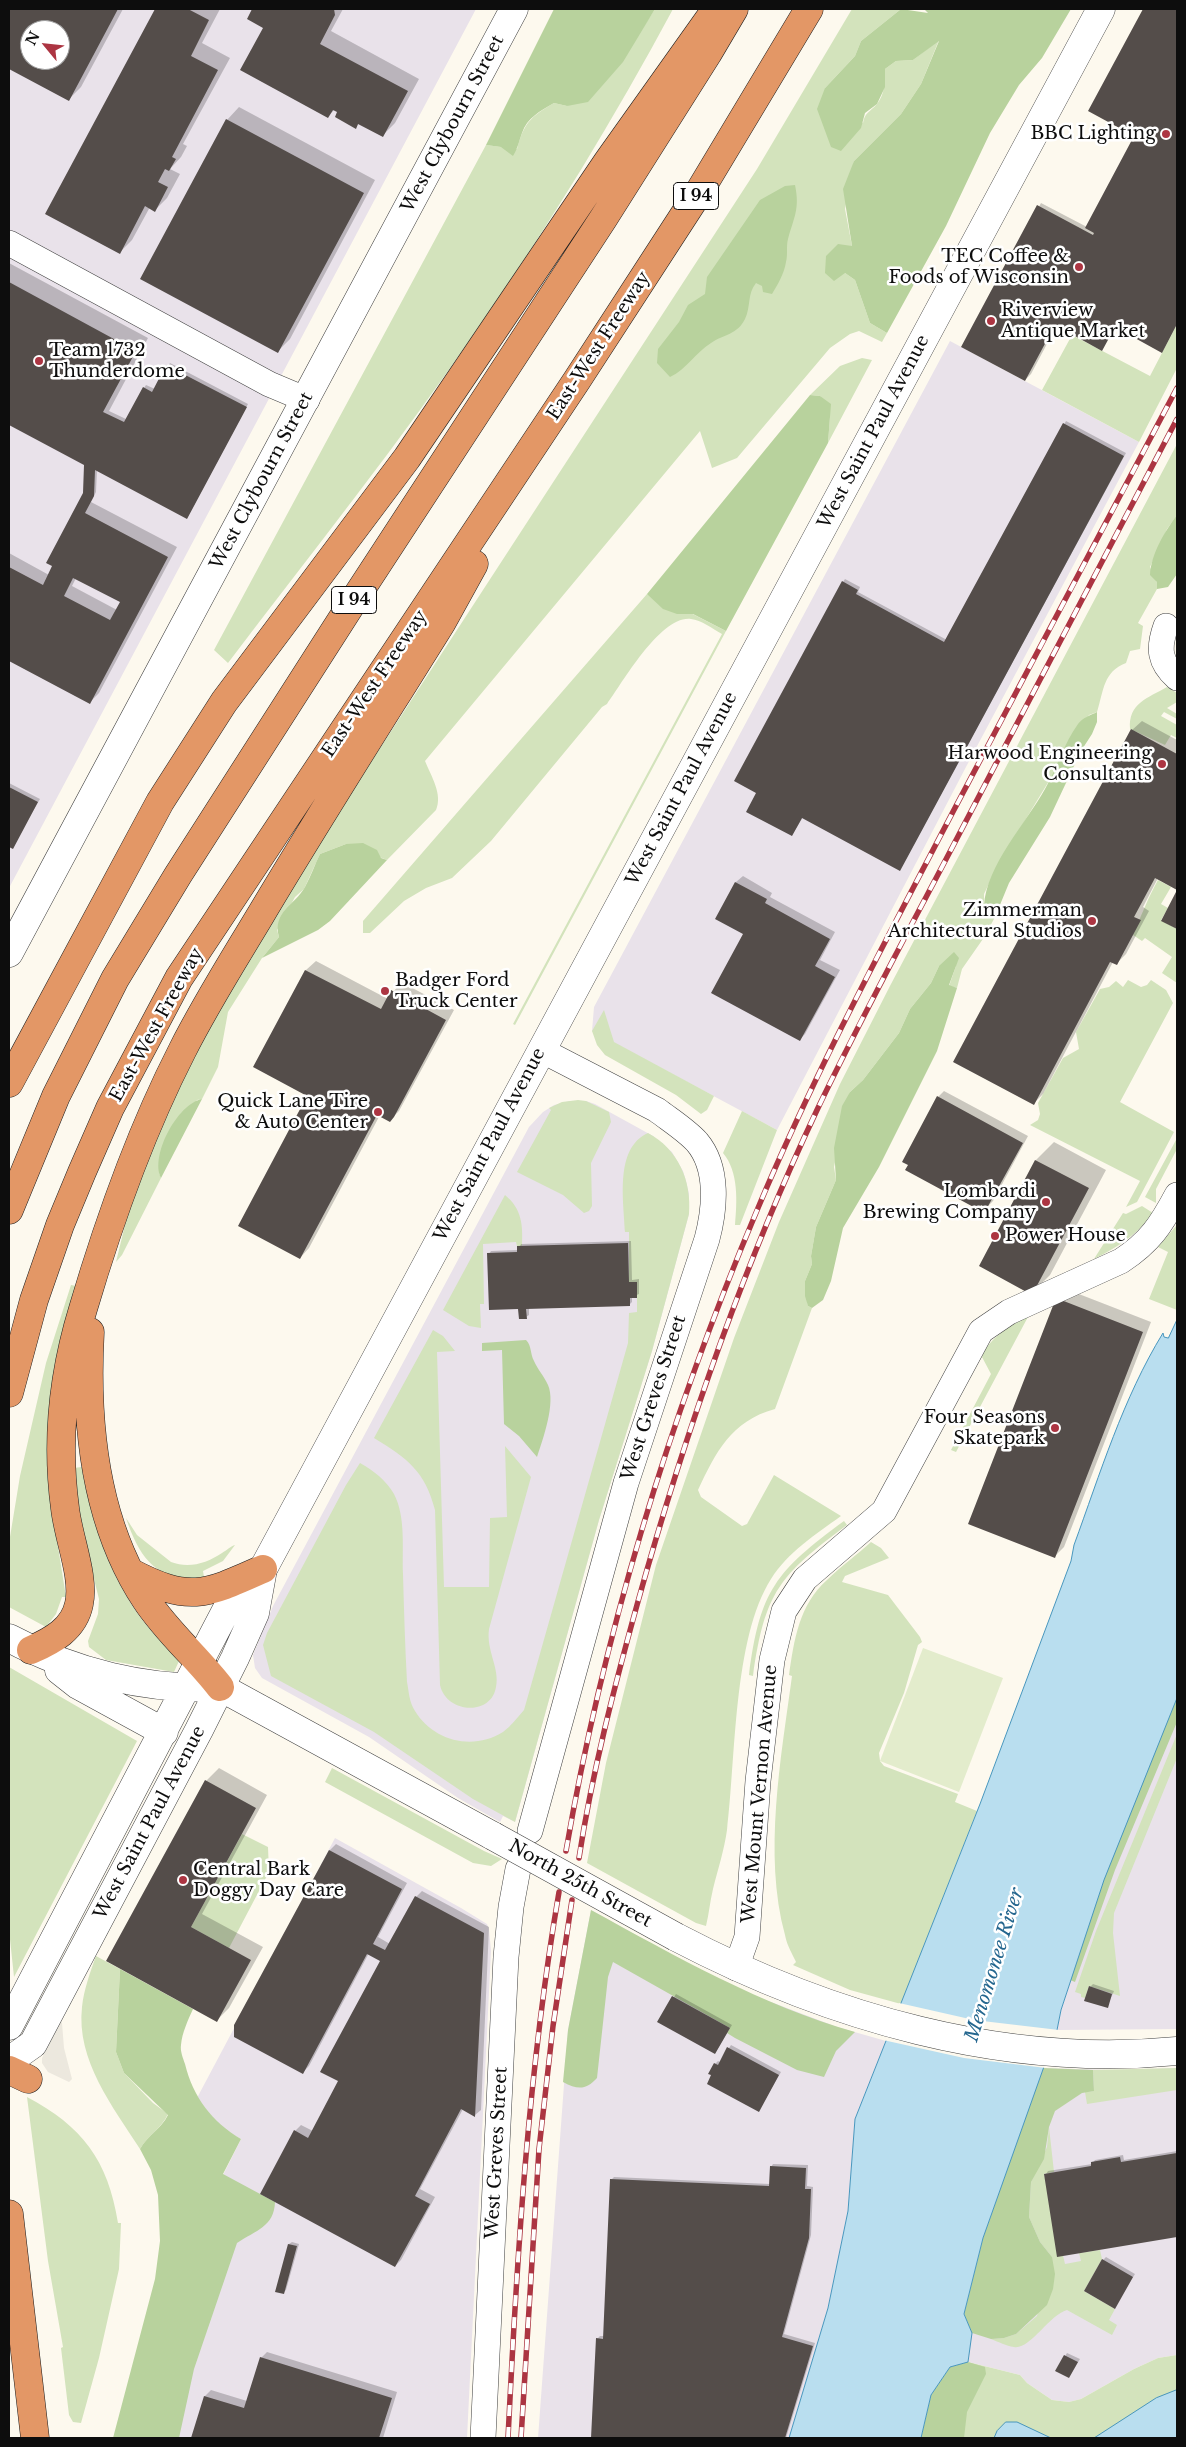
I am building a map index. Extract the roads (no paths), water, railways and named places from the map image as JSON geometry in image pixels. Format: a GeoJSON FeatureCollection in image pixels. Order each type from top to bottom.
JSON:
{"type":"FeatureCollection","features":[{"type":"Feature","properties":{"kind":"highway"},"geometry":{"type":"LineString","coordinates":[[9,1083],[160,802],[224,702],[428,428],[608,161],[716,9]]}},
{"type":"Feature","properties":{"kind":"highway","name":"I 94"},"geometry":{"type":"LineString","coordinates":[[9,1210],[56,1096],[115,979],[178,875],[388,547],[603,219],[734,9]]}},
{"type":"Feature","properties":{"kind":"highway","name":"East-West Freeway"},"geometry":{"type":"LineString","coordinates":[[9,1392],[34,1300],[60,1225],[110,1108],[156,1019],[180,978],[577,380],[699,192],[809,9]]}},
{"type":"Feature","properties":{"kind":"highway"},"geometry":{"type":"LineString","coordinates":[[20,1644],[60,1634],[76,1614],[80,1602],[80,1584],[67,1526],[62,1488],[61,1428],[73,1347],[132,1162],[159,1099],[205,1009],[283,878],[442,622],[577,380]]}},
{"type":"Feature","properties":{"kind":"highway"},"geometry":{"type":"LineString","coordinates":[[106,1239],[90,1328],[88,1402],[95,1458],[106,1506],[130,1572],[158,1616],[200,1662],[220,1688]]}},
{"type":"Feature","properties":{"kind":"highway"},"geometry":{"type":"LineString","coordinates":[[130,1572],[171,1590],[209,1592],[263,1568]]}},
{"type":"Feature","properties":{"kind":"highway"},"geometry":{"type":"LineString","coordinates":[[9,2214],[35,2438]]}},
{"type":"Feature","properties":{"kind":"street","name":"West Clybourn Street"},"geometry":{"type":"LineString","coordinates":[[9,953],[514,9]]}},
{"type":"Feature","properties":{"kind":"street","name":"West Saint Paul Avenue"},"geometry":{"type":"LineString","coordinates":[[14,2017],[231,1601],[263,1568],[1101,9]]}},
{"type":"Feature","properties":{"kind":"street"},"geometry":{"type":"LineString","coordinates":[[9,243],[269,384],[306,400]]}},
{"type":"Feature","properties":{"kind":"street"},"geometry":{"type":"LineString","coordinates":[[1166,626],[1160,642],[1160,654],[1164,664],[1177,678]]}},
{"type":"Feature","properties":{"kind":"street","name":"West Greves Street"},"geometry":{"type":"LineString","coordinates":[[530,1831],[624,1492],[707,1239],[712,1220],[714,1189],[708,1161],[697,1142],[673,1122],[657,1110],[542,1050]]}},
{"type":"Feature","properties":{"kind":"street","name":"West Mount Vernon Avenue"},"geometry":{"type":"LineString","coordinates":[[736,1968],[747,1938],[759,1771],[772,1660],[784,1611],[805,1580],[884,1511],[981,1331],[1009,1312],[1120,1261],[1138,1250],[1158,1229],[1177,1195]]}},
{"type":"Feature","properties":{"kind":"street","name":"West Saint Paul Avenue"},"geometry":{"type":"LineString","coordinates":[[18,2065],[33,2044],[220,1688],[255,1613],[263,1568]]}},
{"type":"Feature","properties":{"kind":"street"},"geometry":{"type":"LineString","coordinates":[[20,1644],[98,1673],[186,1689],[220,1688]]}},
{"type":"Feature","properties":{"kind":"street"},"geometry":{"type":"LineString","coordinates":[[20,1644],[78,1684],[164,1732]]}},
{"type":"Feature","properties":{"kind":"street","name":"North 25th Street"},"geometry":{"type":"LineString","coordinates":[[220,1688],[676,1937],[736,1968],[843,2010],[907,2028],[973,2042],[1091,2053],[1177,2051]]}},
{"type":"Feature","properties":{"kind":"street","name":"West Greves Street"},"geometry":{"type":"LineString","coordinates":[[483,2438],[506,1957],[511,1907],[518,1870]]}},
{"type":"Feature","properties":{"kind":"water","name":"Menomonee River"},"geometry":{"type":"Polygon","coordinates":[[[1177,1320],[1177,1698],[1104,1880],[1061,2010],[1057,2030],[983,2238],[964,2314],[972,2333],[968,2362],[950,2367],[931,2395],[921,2438],[789,2438],[828,2308],[848,2211],[855,2119],[980,1804],[1071,1561],[1074,1545],[1113,1437],[1149,1358],[1163,1333],[1164,1337],[1168,1338],[1177,1320]]]}},
{"type":"Feature","properties":{"kind":"water"},"geometry":{"type":"Polygon","coordinates":[[[1177,2390],[1177,2438],[1094,2438],[1156,2398],[1177,2390]]]}},
{"type":"Feature","properties":{"kind":"water"},"geometry":{"type":"Polygon","coordinates":[[[1006,2422],[1017,2422],[1051,2438],[994,2438],[997,2431],[1006,2422]]]}},
{"type":"Feature","properties":{"kind":"railway"},"geometry":{"type":"LineString","coordinates":[[566,1851],[600,1687],[644,1524],[697,1364],[758,1208],[828,1055],[878,955],[1177,388]]}},
{"type":"Feature","properties":{"kind":"railway"},"geometry":{"type":"LineString","coordinates":[[579,1858],[590,1794],[604,1731],[628,1636],[655,1542],[716,1354],[764,1231],[817,1110],[884,976],[1177,419]]}},
{"type":"Feature","properties":{"kind":"railway"},"geometry":{"type":"LineString","coordinates":[[508,2438],[525,2164],[539,2028],[559,1892]]}},
{"type":"Feature","properties":{"kind":"railway"},"geometry":{"type":"LineString","coordinates":[[521,2438],[539,2149],[553,2026],[572,1900]]}},
{"type":"Feature","properties":{"kind":"place","name":"BBC Lighting"},"geometry":{"type":"Point","coordinates":[1166,134]}},
{"type":"Feature","properties":{"kind":"place","name":"TEC Coffee & Foods of Wisconsin"},"geometry":{"type":"Point","coordinates":[1079,267]}},
{"type":"Feature","properties":{"kind":"place","name":"Riverview Antique Market"},"geometry":{"type":"Point","coordinates":[991,321]}},
{"type":"Feature","properties":{"kind":"place","name":"Team 1732 Thunderdome"},"geometry":{"type":"Point","coordinates":[39,361]}},
{"type":"Feature","properties":{"kind":"place","name":"Harwood Engineering Consultants"},"geometry":{"type":"Point","coordinates":[1162,764]}},
{"type":"Feature","properties":{"kind":"place","name":"Zimmerman Architectural Studios"},"geometry":{"type":"Point","coordinates":[1092,921]}},
{"type":"Feature","properties":{"kind":"place","name":"Badger Ford Truck Center"},"geometry":{"type":"Point","coordinates":[385,991]}},
{"type":"Feature","properties":{"kind":"place","name":"Quick Lane Tire & Auto Center"},"geometry":{"type":"Point","coordinates":[378,1112]}},
{"type":"Feature","properties":{"kind":"place","name":"Lombardi Brewing Company"},"geometry":{"type":"Point","coordinates":[1046,1202]}},
{"type":"Feature","properties":{"kind":"place","name":"Power House"},"geometry":{"type":"Point","coordinates":[995,1236]}},
{"type":"Feature","properties":{"kind":"place","name":"Four Seasons Skatepark"},"geometry":{"type":"Point","coordinates":[1055,1428]}},
{"type":"Feature","properties":{"kind":"place","name":"Central Bark Doggy Day Care"},"geometry":{"type":"Point","coordinates":[183,1880]}}]}
